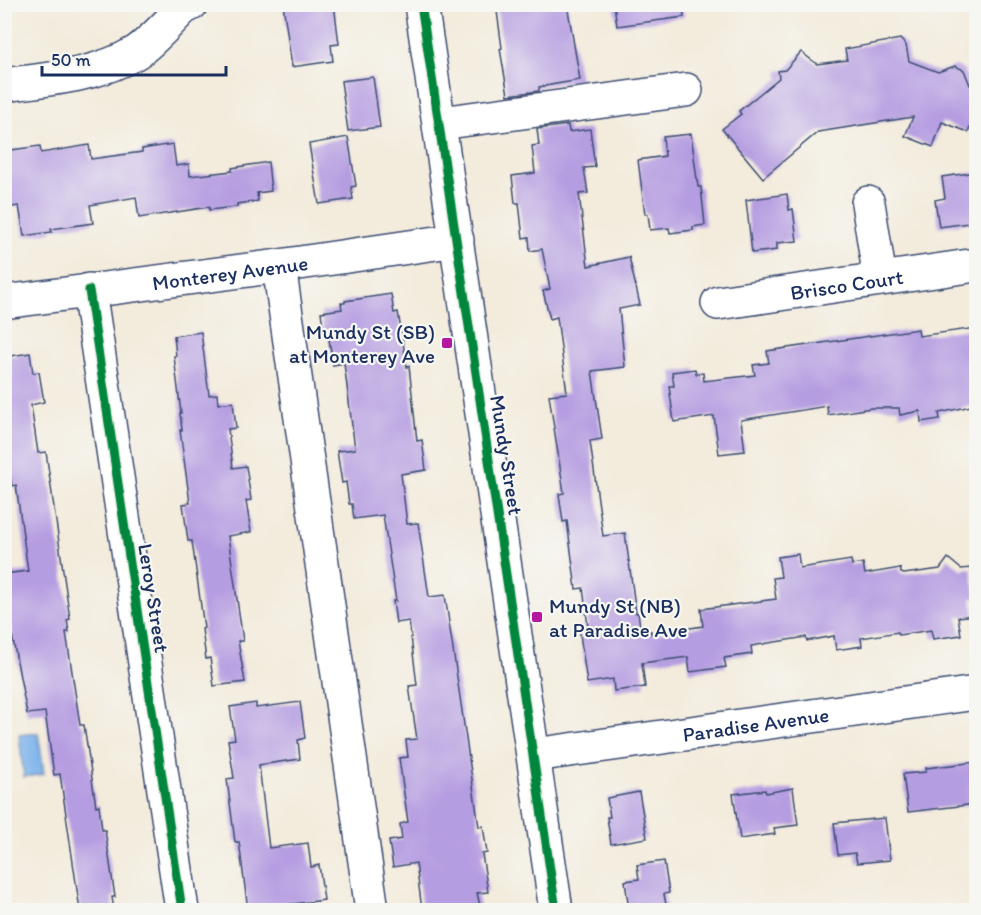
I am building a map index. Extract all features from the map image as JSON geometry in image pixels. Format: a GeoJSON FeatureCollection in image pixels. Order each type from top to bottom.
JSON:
{"type":"FeatureCollection","features":[{"type":"Feature","properties":{"kind":"street"},"geometry":{"type":"LineString","coordinates":[[4,85],[62,77],[102,68],[137,52],[183,8],[191,4]]}},
{"type":"Feature","properties":{"kind":"street","name":"Mundy Street"},"geometry":{"type":"LineString","coordinates":[[421,4],[556,910]]}},
{"type":"Feature","properties":{"kind":"street"},"geometry":{"type":"LineString","coordinates":[[440,123],[686,90]]}},
{"type":"Feature","properties":{"kind":"street"},"geometry":{"type":"LineString","coordinates":[[868,203],[880,279]]}},
{"type":"Feature","properties":{"kind":"street","name":"Monterey Avenue"},"geometry":{"type":"LineString","coordinates":[[4,302],[457,240]]}},
{"type":"Feature","properties":{"kind":"street","name":"Brisco Court"},"geometry":{"type":"LineString","coordinates":[[718,303],[976,265]]}},
{"type":"Feature","properties":{"kind":"street"},"geometry":{"type":"LineString","coordinates":[[279,266],[372,910]]}},
{"type":"Feature","properties":{"kind":"street","name":"Leroy Street"},"geometry":{"type":"LineString","coordinates":[[90,290],[182,910]]}},
{"type":"Feature","properties":{"kind":"street","name":"Paradise Avenue"},"geometry":{"type":"LineString","coordinates":[[534,755],[976,693]]}},
{"type":"Feature","properties":{"kind":"water"},"geometry":{"type":"Polygon","coordinates":[[[38,733],[44,774],[24,777],[19,735],[38,733]]]}},
{"type":"Feature","properties":{"kind":"building"},"geometry":{"type":"Polygon","coordinates":[[[283,4],[334,4],[339,44],[331,45],[333,61],[292,67],[283,4]]]}},
{"type":"Feature","properties":{"kind":"building"},"geometry":{"type":"Polygon","coordinates":[[[496,4],[567,4],[580,80],[539,87],[539,91],[508,95],[500,49],[502,48],[496,4]]]}},
{"type":"Feature","properties":{"kind":"building"},"geometry":{"type":"Polygon","coordinates":[[[614,4],[683,4],[684,17],[617,26],[614,4]]]}},
{"type":"Feature","properties":{"kind":"building"},"geometry":{"type":"Polygon","coordinates":[[[900,39],[906,45],[909,61],[938,72],[955,66],[964,70],[970,85],[976,88],[976,110],[968,132],[942,122],[933,147],[905,136],[913,117],[818,132],[763,178],[722,129],[741,114],[739,111],[779,78],[778,71],[785,70],[801,52],[817,64],[847,60],[845,49],[900,39]]]}},
{"type":"Feature","properties":{"kind":"building"},"geometry":{"type":"Polygon","coordinates":[[[373,77],[380,127],[348,131],[341,81],[373,77]]]}},
{"type":"Feature","properties":{"kind":"building"},"geometry":{"type":"Polygon","coordinates":[[[568,125],[569,132],[590,129],[595,167],[584,168],[588,193],[579,194],[588,266],[629,257],[640,305],[619,309],[625,367],[592,371],[602,439],[590,441],[603,536],[625,533],[641,633],[651,631],[651,634],[703,626],[701,609],[776,599],[773,578],[781,577],[778,557],[798,554],[800,568],[851,560],[852,565],[863,563],[865,574],[900,568],[901,573],[904,574],[940,569],[948,558],[961,569],[971,568],[976,598],[972,598],[974,615],[958,617],[961,635],[933,639],[931,630],[899,635],[898,632],[861,638],[862,646],[836,650],[834,636],[807,641],[806,637],[751,646],[752,654],[724,658],[726,667],[690,672],[688,657],[642,663],[645,687],[614,691],[613,679],[587,683],[579,627],[588,626],[583,588],[576,589],[567,521],[563,522],[559,494],[564,493],[549,395],[567,393],[557,317],[550,319],[543,291],[550,289],[542,249],[530,251],[529,237],[523,238],[519,203],[515,203],[512,176],[535,173],[532,146],[539,145],[537,129],[568,125]]]}},
{"type":"Feature","properties":{"kind":"building"},"geometry":{"type":"Polygon","coordinates":[[[691,134],[698,187],[701,187],[705,225],[693,227],[693,230],[670,233],[669,228],[650,230],[648,214],[645,214],[638,160],[665,156],[663,137],[691,134]]]}},
{"type":"Feature","properties":{"kind":"building"},"geometry":{"type":"Polygon","coordinates":[[[348,137],[356,186],[351,187],[353,199],[319,204],[309,144],[348,137]]]}},
{"type":"Feature","properties":{"kind":"building"},"geometry":{"type":"Polygon","coordinates":[[[173,144],[176,166],[189,164],[190,176],[232,171],[232,168],[268,162],[271,191],[257,193],[258,201],[237,204],[237,207],[209,210],[209,207],[139,218],[136,197],[90,205],[93,223],[51,229],[52,232],[24,236],[19,206],[4,208],[4,151],[40,146],[41,153],[89,145],[91,159],[142,152],[142,149],[173,144]]]}},
{"type":"Feature","properties":{"kind":"building"},"geometry":{"type":"Polygon","coordinates":[[[976,172],[976,222],[939,227],[935,200],[945,198],[942,177],[976,172]]]}},
{"type":"Feature","properties":{"kind":"building"},"geometry":{"type":"Polygon","coordinates":[[[787,194],[789,210],[793,209],[797,241],[777,243],[777,250],[752,253],[746,200],[787,194]]]}},
{"type":"Feature","properties":{"kind":"building"},"geometry":{"type":"Polygon","coordinates":[[[391,294],[394,313],[398,312],[407,367],[409,366],[417,441],[422,440],[426,470],[401,474],[407,524],[418,523],[429,597],[445,595],[479,827],[483,826],[487,853],[482,854],[488,892],[477,893],[481,910],[422,910],[416,863],[393,867],[389,841],[402,839],[400,824],[408,822],[399,758],[408,757],[406,740],[417,739],[409,686],[417,685],[409,621],[396,623],[393,601],[396,601],[383,515],[354,519],[346,482],[342,483],[337,451],[355,449],[344,363],[333,365],[328,333],[324,334],[321,312],[342,309],[341,303],[345,301],[391,294]]]}},
{"type":"Feature","properties":{"kind":"building"},"geometry":{"type":"Polygon","coordinates":[[[976,328],[976,405],[939,413],[940,419],[921,422],[920,411],[900,415],[899,408],[871,408],[828,415],[827,406],[741,420],[745,451],[719,454],[714,416],[674,422],[669,386],[674,386],[672,372],[695,369],[696,374],[703,373],[704,381],[755,375],[753,365],[769,363],[767,351],[918,329],[919,336],[976,328]]]}},
{"type":"Feature","properties":{"kind":"building"},"geometry":{"type":"Polygon","coordinates":[[[201,332],[209,395],[217,394],[218,404],[233,402],[236,428],[228,429],[233,468],[246,466],[251,500],[246,501],[251,532],[228,536],[243,641],[238,641],[245,682],[214,686],[210,658],[206,659],[192,541],[188,541],[183,504],[190,503],[180,430],[182,430],[181,413],[174,356],[176,356],[174,336],[201,332]]]}},
{"type":"Feature","properties":{"kind":"building"},"geometry":{"type":"Polygon","coordinates":[[[30,353],[33,373],[39,372],[44,402],[31,405],[38,453],[46,452],[70,619],[67,620],[69,632],[66,632],[80,725],[84,725],[96,806],[99,805],[102,830],[105,830],[115,897],[112,897],[114,910],[80,910],[60,774],[54,775],[45,712],[27,714],[9,619],[4,619],[4,574],[28,571],[16,485],[12,486],[4,436],[4,357],[30,353]]]}},
{"type":"Feature","properties":{"kind":"building"},"geometry":{"type":"Polygon","coordinates":[[[300,702],[305,738],[298,740],[300,759],[259,765],[269,848],[308,843],[311,867],[319,865],[324,900],[248,910],[239,842],[235,842],[227,779],[234,778],[228,740],[235,739],[230,707],[256,703],[256,708],[300,702]]]}},
{"type":"Feature","properties":{"kind":"building"},"geometry":{"type":"Polygon","coordinates":[[[976,762],[976,804],[908,812],[903,774],[926,772],[926,768],[976,762]]]}},
{"type":"Feature","properties":{"kind":"building"},"geometry":{"type":"Polygon","coordinates":[[[793,788],[798,825],[774,828],[775,834],[740,839],[733,794],[765,790],[766,793],[793,788]]]}},
{"type":"Feature","properties":{"kind":"building"},"geometry":{"type":"Polygon","coordinates":[[[639,792],[647,838],[611,844],[607,798],[639,792]]]}},
{"type":"Feature","properties":{"kind":"building"},"geometry":{"type":"Polygon","coordinates":[[[885,818],[890,860],[857,863],[855,853],[838,855],[834,823],[885,818]]]}},
{"type":"Feature","properties":{"kind":"building"},"geometry":{"type":"Polygon","coordinates":[[[664,861],[669,893],[664,894],[667,910],[629,910],[625,881],[639,879],[637,865],[664,861]]]}},
{"type":"Feature","properties":{"kind":"cycle path"},"geometry":{"type":"LineString","coordinates":[[421,4],[556,910]]}},
{"type":"Feature","properties":{"kind":"cycle path"},"geometry":{"type":"LineString","coordinates":[[89,290],[182,910]]}},
{"type":"Feature","properties":{"kind":"place","name":"Mundy St (SB) at Monterey Ave"},"geometry":{"type":"Point","coordinates":[447,343]}},
{"type":"Feature","properties":{"kind":"place","name":"Mundy St (NB) at Paradise Ave"},"geometry":{"type":"Point","coordinates":[537,617]}}]}
